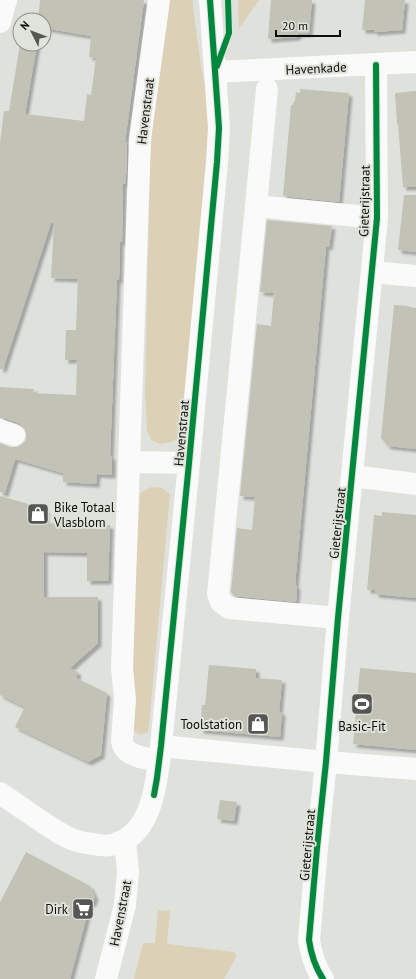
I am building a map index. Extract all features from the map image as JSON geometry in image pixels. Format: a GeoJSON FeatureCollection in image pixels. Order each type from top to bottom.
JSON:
{"type":"FeatureCollection","features":[{"type":"Feature","properties":{"kind":"street"},"geometry":{"type":"LineString","coordinates":[[0,22],[6,0]]}},
{"type":"Feature","properties":{"kind":"street","name":"Havenstraat"},"geometry":{"type":"LineString","coordinates":[[159,0],[140,139],[122,668],[125,699],[122,741],[123,747],[129,752],[142,758],[160,753]]}},
{"type":"Feature","properties":{"kind":"street","name":"Havenstraat"},"geometry":{"type":"LineString","coordinates":[[106,979],[125,905],[128,872],[125,840],[132,836],[138,829],[148,812],[154,795],[160,753],[189,463],[219,128],[210,0]]}},
{"type":"Feature","properties":{"kind":"street","name":"Havenkade"},"geometry":{"type":"LineString","coordinates":[[215,72],[416,62]]}},
{"type":"Feature","properties":{"kind":"street","name":"Gieterijstraat"},"geometry":{"type":"LineString","coordinates":[[324,979],[318,971],[309,940],[338,618],[377,218],[376,65]]}},
{"type":"Feature","properties":{"kind":"street"},"geometry":{"type":"LineString","coordinates":[[267,89],[218,594],[221,602],[229,608],[338,618]]}},
{"type":"Feature","properties":{"kind":"street"},"geometry":{"type":"LineString","coordinates":[[256,206],[377,218]]}},
{"type":"Feature","properties":{"kind":"street"},"geometry":{"type":"LineString","coordinates":[[372,272],[416,276]]}},
{"type":"Feature","properties":{"kind":"street","name":"Havenstraat"},"geometry":{"type":"LineString","coordinates":[[130,462],[189,463]]}},
{"type":"Feature","properties":{"kind":"street","name":"Gieterijstraat"},"geometry":{"type":"LineString","coordinates":[[353,476],[416,484]]}},
{"type":"Feature","properties":{"kind":"street"},"geometry":{"type":"LineString","coordinates":[[160,753],[326,762],[416,769]]}},
{"type":"Feature","properties":{"kind":"street"},"geometry":{"type":"LineString","coordinates":[[0,793],[46,824],[79,842],[97,845],[111,845],[125,840]]}},
{"type":"Feature","properties":{"kind":"shaded area"},"geometry":{"type":"Polygon","coordinates":[[[168,0],[193,0],[201,66],[214,132],[182,435],[171,442],[160,444],[151,440],[147,430],[145,392],[150,159],[156,79],[168,0]]]}},
{"type":"Feature","properties":{"kind":"shaded area"},"geometry":{"type":"Polygon","coordinates":[[[238,0],[259,0],[239,29],[238,0]]]}},
{"type":"Feature","properties":{"kind":"shaded area"},"geometry":{"type":"Polygon","coordinates":[[[151,487],[162,488],[170,494],[149,726],[148,732],[140,735],[134,731],[130,718],[131,657],[140,493],[151,487]]]}},
{"type":"Feature","properties":{"kind":"shaded area"},"geometry":{"type":"Polygon","coordinates":[[[158,910],[170,911],[167,944],[234,952],[236,957],[224,979],[134,979],[143,943],[155,943],[158,910]]]}},
{"type":"Feature","properties":{"kind":"building"},"geometry":{"type":"Polygon","coordinates":[[[40,0],[144,0],[125,142],[127,143],[127,165],[125,184],[123,184],[122,242],[120,242],[119,280],[117,280],[110,456],[112,456],[112,475],[97,474],[96,484],[63,482],[63,473],[15,459],[5,493],[0,492],[0,443],[10,447],[17,447],[26,440],[26,433],[24,427],[19,423],[0,418],[0,387],[34,389],[33,393],[76,395],[77,360],[65,360],[66,330],[76,330],[78,279],[51,278],[54,223],[51,223],[3,369],[0,369],[0,143],[4,111],[9,111],[19,52],[36,52],[25,114],[84,121],[87,94],[91,95],[96,58],[89,57],[91,36],[52,29],[52,12],[39,12],[40,0]]]}},
{"type":"Feature","properties":{"kind":"building"},"geometry":{"type":"Polygon","coordinates":[[[271,0],[312,0],[309,33],[298,34],[297,37],[268,39],[271,0]]]}},
{"type":"Feature","properties":{"kind":"building"},"geometry":{"type":"Polygon","coordinates":[[[365,0],[405,0],[402,30],[374,32],[374,30],[362,30],[365,0]]]}},
{"type":"Feature","properties":{"kind":"building"},"geometry":{"type":"Polygon","coordinates":[[[300,89],[349,93],[339,202],[283,196],[291,105],[293,105],[295,101],[296,92],[300,93],[300,89]]]}},
{"type":"Feature","properties":{"kind":"building"},"geometry":{"type":"Polygon","coordinates":[[[416,91],[416,187],[403,187],[395,93],[416,91]]]}},
{"type":"Feature","properties":{"kind":"building"},"geometry":{"type":"Polygon","coordinates":[[[404,195],[416,195],[416,252],[398,250],[404,195]]]}},
{"type":"Feature","properties":{"kind":"building"},"geometry":{"type":"Polygon","coordinates":[[[267,220],[332,226],[329,247],[326,246],[295,585],[297,586],[296,602],[234,596],[231,592],[237,528],[252,530],[255,497],[240,496],[257,324],[271,326],[274,293],[260,292],[267,220]]]}},
{"type":"Feature","properties":{"kind":"building"},"geometry":{"type":"Polygon","coordinates":[[[394,305],[416,308],[416,449],[388,446],[381,438],[394,305]]]}},
{"type":"Feature","properties":{"kind":"building"},"geometry":{"type":"Polygon","coordinates":[[[0,496],[46,509],[45,523],[110,525],[108,581],[87,581],[87,553],[44,552],[44,597],[98,597],[98,643],[70,668],[78,672],[76,678],[107,693],[101,755],[88,762],[15,727],[25,707],[0,695],[0,496]]]}},
{"type":"Feature","properties":{"kind":"building"},"geometry":{"type":"Polygon","coordinates":[[[382,512],[416,515],[416,598],[375,594],[375,590],[367,590],[374,515],[382,516],[382,512]]]}},
{"type":"Feature","properties":{"kind":"building"},"geometry":{"type":"Polygon","coordinates":[[[209,665],[256,669],[256,678],[282,680],[279,712],[282,712],[280,737],[200,730],[202,705],[205,705],[209,665]]]}},
{"type":"Feature","properties":{"kind":"building"},"geometry":{"type":"Polygon","coordinates":[[[360,668],[416,673],[416,750],[353,744],[360,668]]]}},
{"type":"Feature","properties":{"kind":"building"},"geometry":{"type":"Polygon","coordinates":[[[220,800],[237,802],[234,821],[217,819],[220,800]]]}},
{"type":"Feature","properties":{"kind":"building"},"geometry":{"type":"Polygon","coordinates":[[[26,852],[90,886],[95,897],[93,902],[90,904],[70,979],[0,979],[0,902],[26,852]]]}},
{"type":"Feature","properties":{"kind":"cycle path"},"geometry":{"type":"LineString","coordinates":[[154,795],[161,746],[217,162],[219,128],[210,0]]}},
{"type":"Feature","properties":{"kind":"cycle path"},"geometry":{"type":"LineString","coordinates":[[217,66],[229,33],[228,0]]}},
{"type":"Feature","properties":{"kind":"cycle path"},"geometry":{"type":"LineString","coordinates":[[323,979],[314,960],[309,940],[338,618],[377,218],[376,65]]}},
{"type":"Feature","properties":{"kind":"place","name":"Bike Totaal Vlasblom"},"geometry":{"type":"Point","coordinates":[38,514]}},
{"type":"Feature","properties":{"kind":"place","name":"Basic-Fit"},"geometry":{"type":"Point","coordinates":[362,704]}},
{"type":"Feature","properties":{"kind":"place","name":"Toolstation"},"geometry":{"type":"Point","coordinates":[258,724]}},
{"type":"Feature","properties":{"kind":"place","name":"Dirk"},"geometry":{"type":"Point","coordinates":[83,909]}}]}
